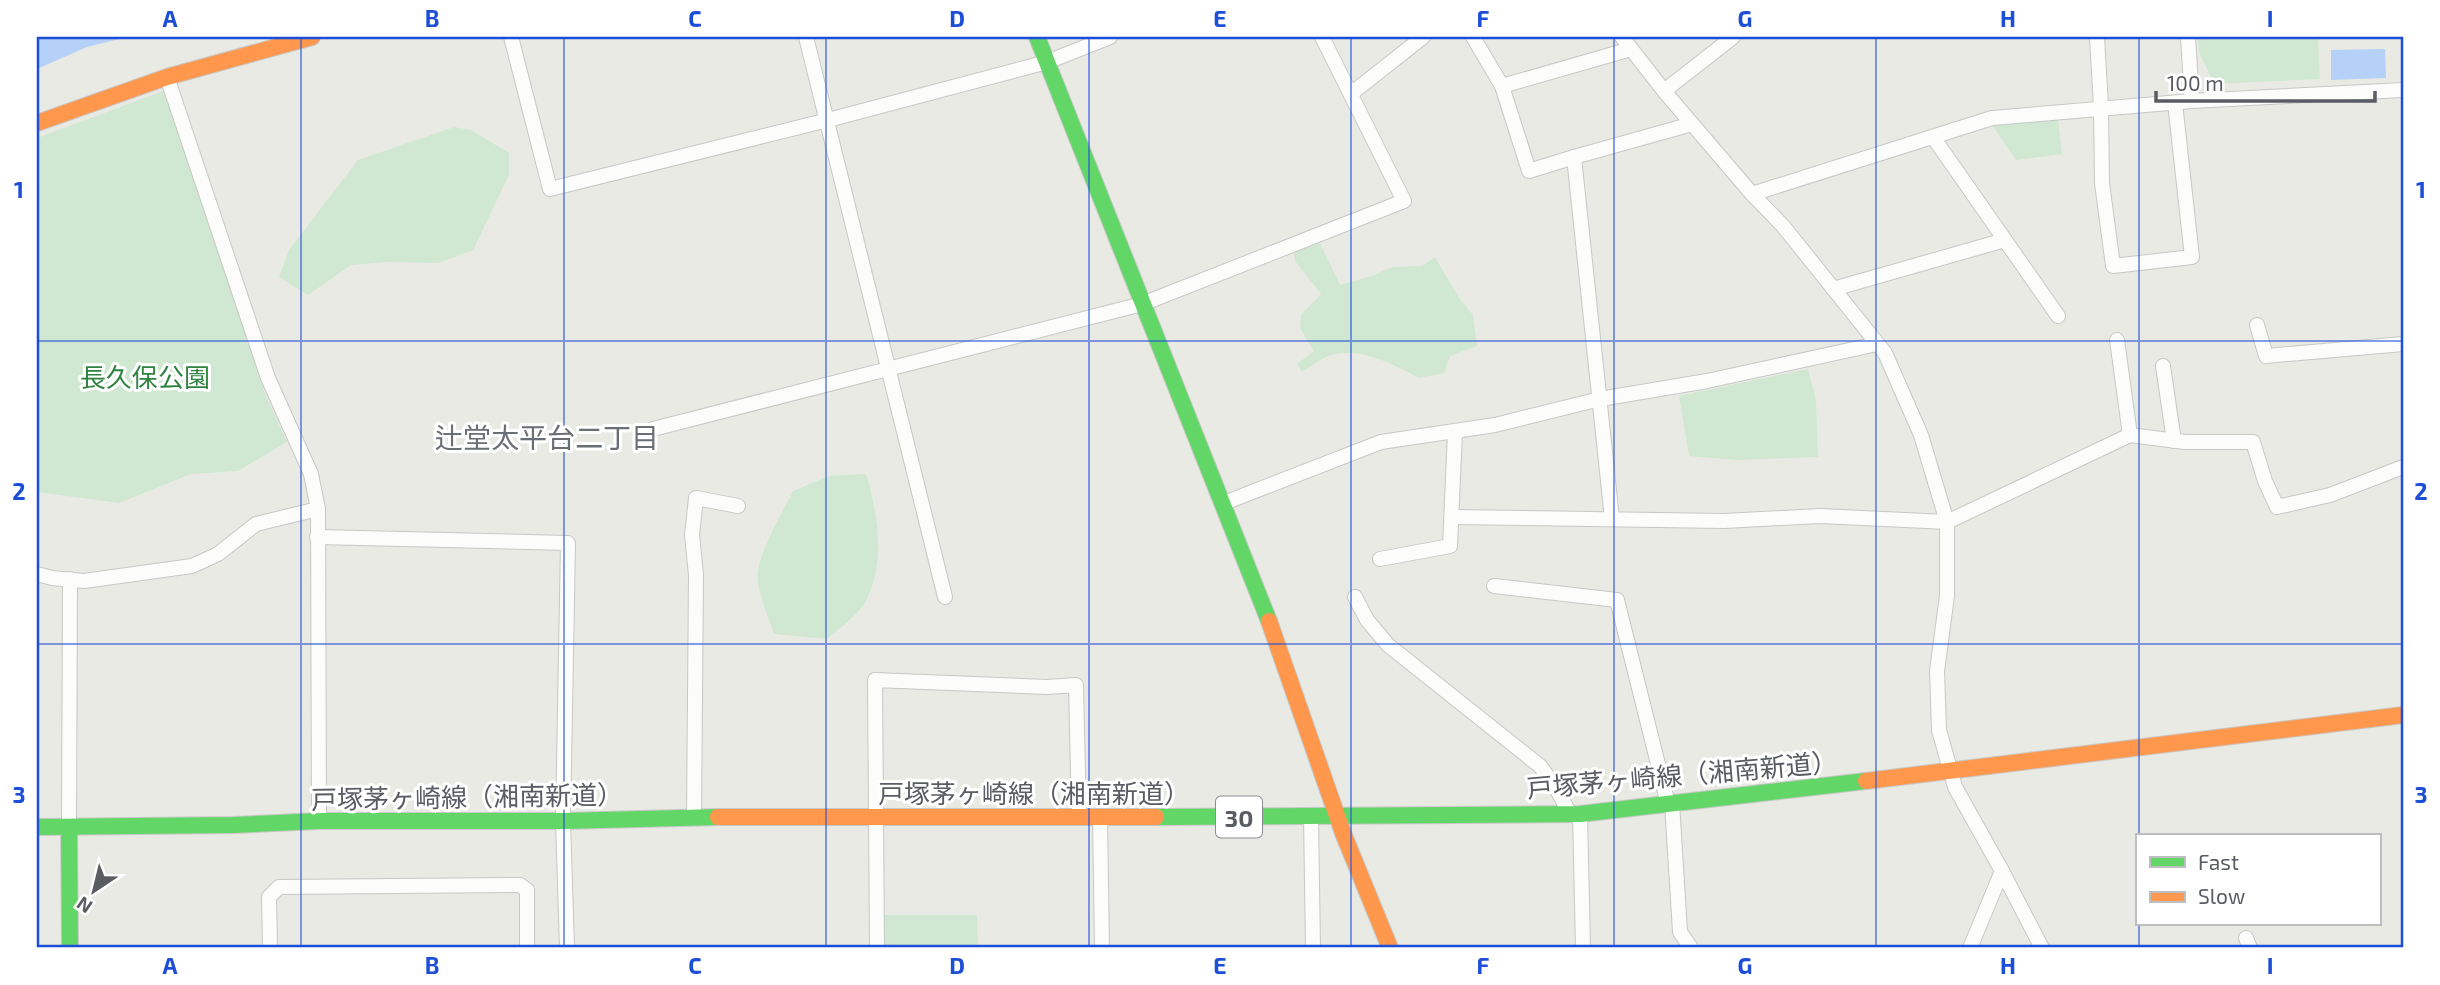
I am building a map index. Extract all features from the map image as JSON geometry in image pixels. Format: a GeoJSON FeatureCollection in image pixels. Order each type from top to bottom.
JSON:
{"type":"FeatureCollection","features":[{"type":"Feature","properties":{"kind":"main road"},"geometry":{"type":"LineString","coordinates":[[37,123],[167,76],[312,37]]}},
{"type":"Feature","properties":{"kind":"main road"},"geometry":{"type":"LineString","coordinates":[[1037,37],[1224,503],[1266,612],[1338,817],[1390,948]]}},
{"type":"Feature","properties":{"kind":"main road","name":"戸塚茅ヶ崎線（湘南新道）"},"geometry":{"type":"LineString","coordinates":[[37,827],[694,817],[1338,817],[1574,813],[1670,804],[2403,715]]}},
{"type":"Feature","properties":{"kind":"main road"},"geometry":{"type":"LineString","coordinates":[[69,827],[70,948]]}},
{"type":"Feature","properties":{"kind":"street"},"geometry":{"type":"LineString","coordinates":[[511,37],[551,189],[1047,62],[1110,37]]}},
{"type":"Feature","properties":{"kind":"street"},"geometry":{"type":"LineString","coordinates":[[806,37],[945,597]]}},
{"type":"Feature","properties":{"kind":"street"},"geometry":{"type":"LineString","coordinates":[[653,429],[1142,304],[1404,201],[1322,37]]}},
{"type":"Feature","properties":{"kind":"street"},"geometry":{"type":"LineString","coordinates":[[1352,93],[1423,37]]}},
{"type":"Feature","properties":{"kind":"street"},"geometry":{"type":"LineString","coordinates":[[1473,37],[1502,86],[1529,171],[1692,124]]}},
{"type":"Feature","properties":{"kind":"street"},"geometry":{"type":"LineString","coordinates":[[1622,37],[1692,124],[1783,226],[1892,365],[1921,435],[1947,522],[1947,596],[1937,671],[1939,730],[1955,787],[2042,948]]}},
{"type":"Feature","properties":{"kind":"street"},"geometry":{"type":"LineString","coordinates":[[1664,91],[1732,37]]}},
{"type":"Feature","properties":{"kind":"street"},"geometry":{"type":"LineString","coordinates":[[2097,37],[2102,183],[2113,266],[2192,257],[2175,103]]}},
{"type":"Feature","properties":{"kind":"street"},"geometry":{"type":"LineString","coordinates":[[2188,37],[2192,100]]}},
{"type":"Feature","properties":{"kind":"street"},"geometry":{"type":"LineString","coordinates":[[1502,86],[1631,49]]}},
{"type":"Feature","properties":{"kind":"street"},"geometry":{"type":"LineString","coordinates":[[167,76],[268,379],[311,474],[318,509],[318,821]]}},
{"type":"Feature","properties":{"kind":"street"},"geometry":{"type":"LineString","coordinates":[[1752,194],[1992,118],[2192,100],[2403,90]]}},
{"type":"Feature","properties":{"kind":"street"},"geometry":{"type":"LineString","coordinates":[[1933,137],[2058,316]]}},
{"type":"Feature","properties":{"kind":"street"},"geometry":{"type":"LineString","coordinates":[[1574,158],[1612,519]]}},
{"type":"Feature","properties":{"kind":"street"},"geometry":{"type":"LineString","coordinates":[[1833,289],[2005,240]]}},
{"type":"Feature","properties":{"kind":"street"},"geometry":{"type":"LineString","coordinates":[[2257,325],[2266,356],[2403,344]]}},
{"type":"Feature","properties":{"kind":"street"},"geometry":{"type":"LineString","coordinates":[[2117,340],[2130,435]]}},
{"type":"Feature","properties":{"kind":"street"},"geometry":{"type":"LineString","coordinates":[[1224,503],[1381,442],[1495,425],[1600,399],[1707,381],[1877,344]]}},
{"type":"Feature","properties":{"kind":"street"},"geometry":{"type":"LineString","coordinates":[[2163,366],[2174,442]]}},
{"type":"Feature","properties":{"kind":"street"},"geometry":{"type":"LineString","coordinates":[[1380,559],[1450,546],[1455,432]]}},
{"type":"Feature","properties":{"kind":"street"},"geometry":{"type":"LineString","coordinates":[[1452,517],[1724,521],[1820,516],[1947,522],[2130,435],[2174,442],[2253,442],[2265,481],[2277,507],[2330,495],[2403,467]]}},
{"type":"Feature","properties":{"kind":"street"},"geometry":{"type":"LineString","coordinates":[[694,817],[696,575],[692,535],[696,498],[738,506]]}},
{"type":"Feature","properties":{"kind":"street"},"geometry":{"type":"LineString","coordinates":[[37,574],[84,580],[192,566],[218,554],[256,524],[318,509]]}},
{"type":"Feature","properties":{"kind":"street"},"geometry":{"type":"LineString","coordinates":[[317,537],[568,543],[563,821],[567,948]]}},
{"type":"Feature","properties":{"kind":"street"},"geometry":{"type":"LineString","coordinates":[[69,827],[70,579]]}},
{"type":"Feature","properties":{"kind":"street"},"geometry":{"type":"LineString","coordinates":[[1494,586],[1617,600],[1670,804],[1680,932],[1692,948]]}},
{"type":"Feature","properties":{"kind":"street"},"geometry":{"type":"LineString","coordinates":[[1355,597],[1367,620],[1388,645],[1539,766],[1574,813],[1583,948]]}},
{"type":"Feature","properties":{"kind":"street"},"geometry":{"type":"LineString","coordinates":[[877,948],[875,680],[1047,687],[1076,685],[1079,817]]}},
{"type":"Feature","properties":{"kind":"street"},"geometry":{"type":"LineString","coordinates":[[1311,816],[1313,948]]}},
{"type":"Feature","properties":{"kind":"street"},"geometry":{"type":"LineString","coordinates":[[1100,817],[1102,948]]}},
{"type":"Feature","properties":{"kind":"street"},"geometry":{"type":"LineString","coordinates":[[1970,948],[2003,872]]}},
{"type":"Feature","properties":{"kind":"street"},"geometry":{"type":"LineString","coordinates":[[270,948],[269,897],[279,887],[520,885],[527,890],[527,948]]}},
{"type":"Feature","properties":{"kind":"green space"},"geometry":{"type":"Polygon","coordinates":[[[2198,37],[2318,37],[2320,79],[2214,84],[2199,52],[2198,37]]]}},
{"type":"Feature","properties":{"kind":"green space","name":"長久保公園"},"geometry":{"type":"Polygon","coordinates":[[[166,90],[265,394],[287,442],[238,471],[191,474],[119,503],[37,492],[37,138],[166,90]]]}},
{"type":"Feature","properties":{"kind":"green space"},"geometry":{"type":"Polygon","coordinates":[[[2058,119],[2062,154],[2016,160],[1991,124],[2058,119]]]}},
{"type":"Feature","properties":{"kind":"green space"},"geometry":{"type":"Polygon","coordinates":[[[454,127],[471,130],[509,153],[509,175],[473,250],[438,263],[388,262],[351,265],[308,295],[279,277],[289,250],[358,160],[454,127]]]}},
{"type":"Feature","properties":{"kind":"green space"},"geometry":{"type":"Polygon","coordinates":[[[1320,243],[1340,285],[1392,267],[1422,266],[1435,257],[1459,298],[1473,315],[1477,346],[1450,356],[1444,373],[1419,378],[1379,359],[1347,353],[1327,356],[1302,372],[1297,364],[1314,351],[1300,328],[1301,315],[1321,294],[1295,261],[1294,252],[1320,243]]]}},
{"type":"Feature","properties":{"kind":"green space"},"geometry":{"type":"Polygon","coordinates":[[[1808,369],[1816,400],[1818,457],[1737,460],[1689,456],[1679,396],[1808,369]]]}},
{"type":"Feature","properties":{"kind":"green space"},"geometry":{"type":"Polygon","coordinates":[[[866,474],[877,521],[878,554],[866,601],[854,616],[827,639],[774,634],[760,594],[758,571],[768,541],[793,491],[829,476],[866,474]]]}},
{"type":"Feature","properties":{"kind":"green space"},"geometry":{"type":"Polygon","coordinates":[[[883,915],[977,915],[978,948],[883,948],[883,915]]]}},
{"type":"Feature","properties":{"kind":"water"},"geometry":{"type":"Polygon","coordinates":[[[37,37],[128,37],[87,47],[37,69],[37,37]]]}},
{"type":"Feature","properties":{"kind":"water"},"geometry":{"type":"Polygon","coordinates":[[[2385,49],[2386,78],[2331,80],[2331,50],[2385,49]]]}},
{"type":"Feature","properties":{"kind":"traffic: fast"},"geometry":{"type":"LineString","coordinates":[[1037,37],[1269,621]]}},
{"type":"Feature","properties":{"kind":"traffic: fast"},"geometry":{"type":"LineString","coordinates":[[1156,817],[1580,814],[1866,781]]}},
{"type":"Feature","properties":{"kind":"traffic: fast"},"geometry":{"type":"LineString","coordinates":[[37,827],[718,817]]}},
{"type":"Feature","properties":{"kind":"traffic: fast"},"geometry":{"type":"LineString","coordinates":[[69,827],[70,948]]}},
{"type":"Feature","properties":{"kind":"traffic: slow"},"geometry":{"type":"LineString","coordinates":[[37,123],[167,77],[312,37]]}},
{"type":"Feature","properties":{"kind":"traffic: slow"},"geometry":{"type":"LineString","coordinates":[[1269,621],[1343,833],[1390,948]]}},
{"type":"Feature","properties":{"kind":"traffic: slow"},"geometry":{"type":"LineString","coordinates":[[1866,781],[2403,715]]}},
{"type":"Feature","properties":{"kind":"traffic: slow"},"geometry":{"type":"LineString","coordinates":[[718,817],[1156,817]]}},
{"type":"Feature","properties":{"kind":"district","name":"辻堂太平台二丁目"},"geometry":{"type":"Point","coordinates":[547,437]}}]}
